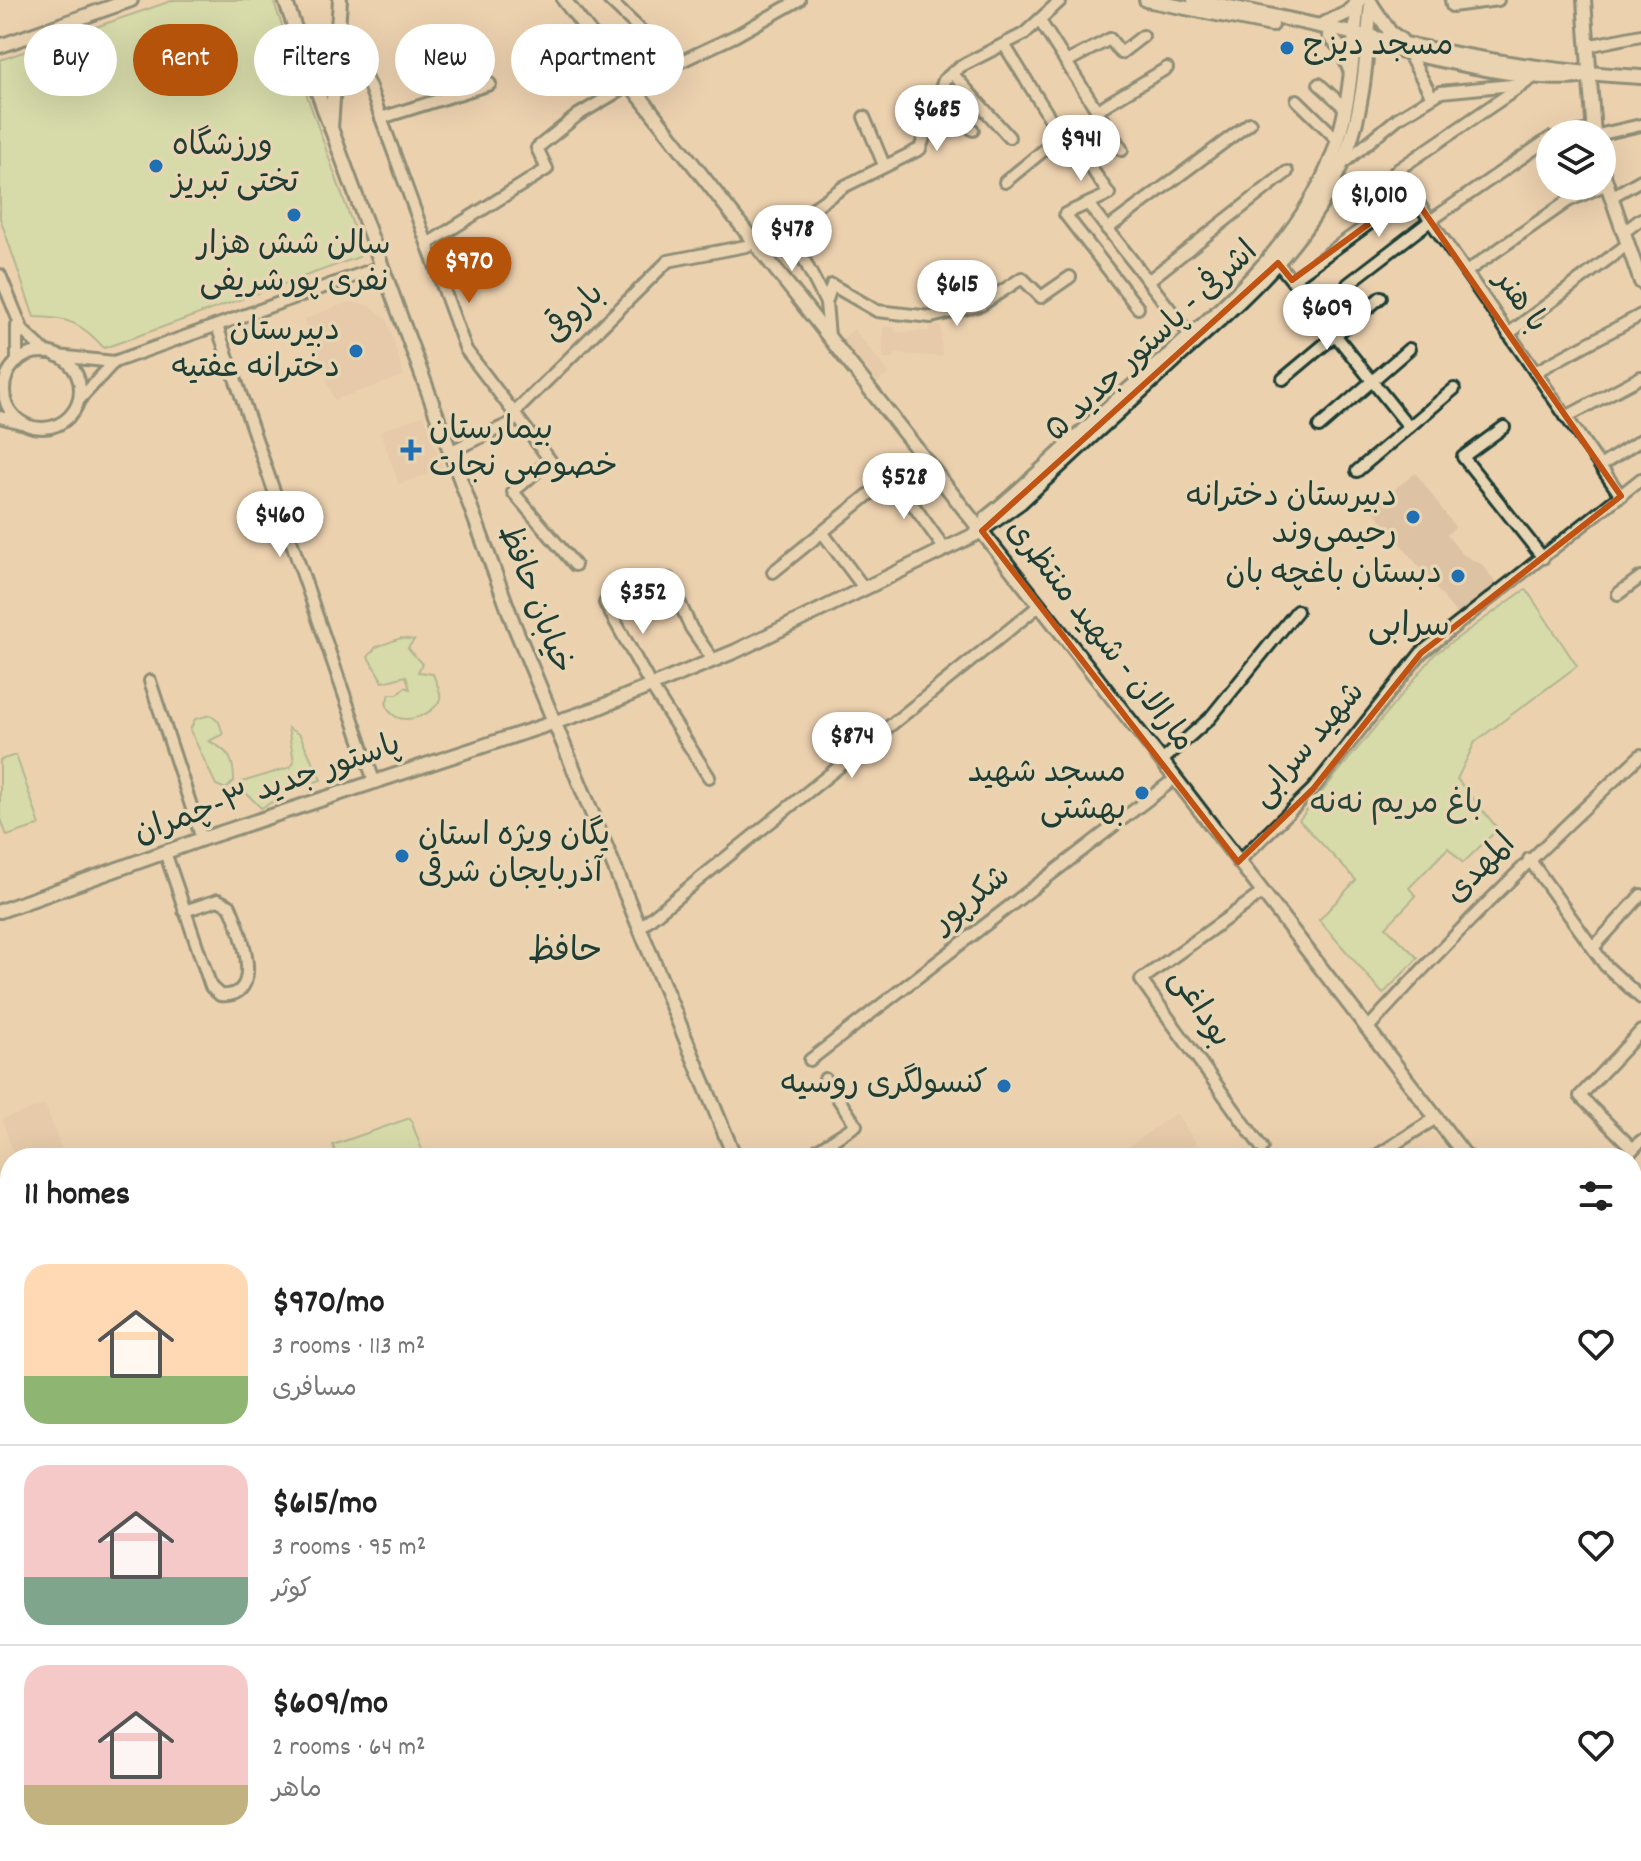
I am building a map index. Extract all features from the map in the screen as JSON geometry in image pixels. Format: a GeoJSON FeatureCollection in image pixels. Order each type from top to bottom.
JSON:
{"type":"FeatureCollection","features":[{"type":"Feature","properties":{"kind":"main road"},"geometry":{"type":"LineString","coordinates":[[0,46],[131,0]]}},
{"type":"Feature","properties":{"kind":"main road"},"geometry":{"type":"LineString","coordinates":[[285,0],[331,128]]}},
{"type":"Feature","properties":{"kind":"main road","name":"خیابان حافظ"},"geometry":{"type":"LineString","coordinates":[[338,24],[340,0]]}},
{"type":"Feature","properties":{"kind":"main road","name":"مارالان - شهید منتظری"},"geometry":{"type":"LineString","coordinates":[[564,0],[581,24]]}},
{"type":"Feature","properties":{"kind":"main road"},"geometry":{"type":"LineString","coordinates":[[1146,0],[1541,72],[1641,77]]}},
{"type":"Feature","properties":{"kind":"main road"},"geometry":{"type":"LineString","coordinates":[[1194,0],[1223,3],[1324,31],[1341,49],[1352,76]]}},
{"type":"Feature","properties":{"kind":"main road"},"geometry":{"type":"LineString","coordinates":[[1584,0],[1596,120]]}},
{"type":"Feature","properties":{"kind":"main road"},"geometry":{"type":"LineString","coordinates":[[1324,31],[1364,1]]}},
{"type":"Feature","properties":{"kind":"main road"},"geometry":{"type":"LineString","coordinates":[[1361,38],[1364,1]]}},
{"type":"Feature","properties":{"kind":"main road"},"geometry":{"type":"LineString","coordinates":[[1364,1],[1405,47]]}},
{"type":"Feature","properties":{"kind":"main road","name":"اشرفی - پاستور جدید ۵"},"geometry":{"type":"LineString","coordinates":[[1275,259],[1311,202],[1338,140],[1361,38]]}},
{"type":"Feature","properties":{"kind":"main road","name":"اشرفی - پاستور جدید ۵"},"geometry":{"type":"LineString","coordinates":[[713,660],[944,548],[1021,502],[1275,259],[1300,239],[1342,164],[1357,117],[1361,38]]}},
{"type":"Feature","properties":{"kind":"main road","name":"خیابان حافظ"},"geometry":{"type":"LineString","coordinates":[[333,96],[331,128],[449,452],[554,724],[731,1148]]}},
{"type":"Feature","properties":{"kind":"main road","name":"مارالان - شهید منتظری"},"geometry":{"type":"LineString","coordinates":[[634,96],[755,242],[980,528],[1459,1148]]}},
{"type":"Feature","properties":{"kind":"main road"},"geometry":{"type":"LineString","coordinates":[[1613,200],[1637,258],[1641,282]]}},
{"type":"Feature","properties":{"kind":"main road","name":"پاستور جدید ۳-چمران"},"geometry":{"type":"LineString","coordinates":[[0,911],[202,839],[554,724],[713,660]]}},
{"type":"Feature","properties":{"kind":"street"},"geometry":{"type":"LineString","coordinates":[[609,0],[634,24]]}},
{"type":"Feature","properties":{"kind":"street"},"geometry":{"type":"LineString","coordinates":[[684,58],[727,40],[799,0]]}},
{"type":"Feature","properties":{"kind":"street"},"geometry":{"type":"LineString","coordinates":[[1009,137],[952,73],[1005,46],[1040,21],[1061,0]]}},
{"type":"Feature","properties":{"kind":"street"},"geometry":{"type":"LineString","coordinates":[[1452,3],[1498,0]]}},
{"type":"Feature","properties":{"kind":"street"},"geometry":{"type":"LineString","coordinates":[[1040,21],[1122,150]]}},
{"type":"Feature","properties":{"kind":"street"},"geometry":{"type":"LineString","coordinates":[[1587,46],[1641,35]]}},
{"type":"Feature","properties":{"kind":"street"},"geometry":{"type":"LineString","coordinates":[[1066,62],[1110,39],[1121,53],[1143,36]]}},
{"type":"Feature","properties":{"kind":"street"},"geometry":{"type":"LineString","coordinates":[[1005,46],[1061,136],[1005,182]]}},
{"type":"Feature","properties":{"kind":"street"},"geometry":{"type":"LineString","coordinates":[[1405,47],[1432,97]]}},
{"type":"Feature","properties":{"kind":"street"},"geometry":{"type":"LineString","coordinates":[[1097,110],[1167,68]]}},
{"type":"Feature","properties":{"kind":"street","name":"با هنر"},"geometry":{"type":"LineString","coordinates":[[1541,72],[1461,123],[1396,171],[1621,496]]}},
{"type":"Feature","properties":{"kind":"street","name":"باروقی"},"geometry":{"type":"LineString","coordinates":[[449,452],[511,423],[516,411],[668,261],[755,242],[788,228],[845,186],[920,149],[937,93],[952,73]]}},
{"type":"Feature","properties":{"kind":"street"},"geometry":{"type":"LineString","coordinates":[[1319,84],[1346,109]]}},
{"type":"Feature","properties":{"kind":"street"},"geometry":{"type":"LineString","coordinates":[[1342,164],[1398,118],[1441,92],[1524,84]]}},
{"type":"Feature","properties":{"kind":"street"},"geometry":{"type":"LineString","coordinates":[[937,93],[973,130]]}},
{"type":"Feature","properties":{"kind":"street"},"geometry":{"type":"LineString","coordinates":[[373,96],[466,350],[516,411],[550,460],[513,492],[575,565]]}},
{"type":"Feature","properties":{"kind":"street"},"geometry":{"type":"LineString","coordinates":[[381,118],[452,96]]}},
{"type":"Feature","properties":{"kind":"street"},"geometry":{"type":"LineString","coordinates":[[429,243],[547,169],[537,148],[578,115],[611,96]]}},
{"type":"Feature","properties":{"kind":"street"},"geometry":{"type":"LineString","coordinates":[[1297,100],[1338,140]]}},
{"type":"Feature","properties":{"kind":"street"},"geometry":{"type":"LineString","coordinates":[[864,117],[884,165]]}},
{"type":"Feature","properties":{"kind":"street"},"geometry":{"type":"LineString","coordinates":[[1107,229],[1250,123]]}},
{"type":"Feature","properties":{"kind":"street"},"geometry":{"type":"LineString","coordinates":[[1616,129],[1641,125]]}},
{"type":"Feature","properties":{"kind":"street"},"geometry":{"type":"LineString","coordinates":[[1110,132],[1081,153],[1109,194],[1065,214],[1138,308]]}},
{"type":"Feature","properties":{"kind":"street"},"geometry":{"type":"LineString","coordinates":[[1348,284],[1430,221],[1536,148]]}},
{"type":"Feature","properties":{"kind":"street"},"geometry":{"type":"LineString","coordinates":[[1148,281],[1287,172]]}},
{"type":"Feature","properties":{"kind":"street"},"geometry":{"type":"LineString","coordinates":[[1616,188],[1641,180]]}},
{"type":"Feature","properties":{"kind":"street"},"geometry":{"type":"LineString","coordinates":[[1292,280],[1411,193]]}},
{"type":"Feature","properties":{"kind":"street"},"geometry":{"type":"LineString","coordinates":[[1466,272],[1572,200]]}},
{"type":"Feature","properties":{"kind":"street"},"geometry":{"type":"LineString","coordinates":[[1089,205],[1192,338]]}},
{"type":"Feature","properties":{"kind":"street"},"geometry":{"type":"LineString","coordinates":[[1508,334],[1626,238],[1641,219]]}},
{"type":"Feature","properties":{"kind":"street"},"geometry":{"type":"LineString","coordinates":[[788,228],[826,303],[829,336]]}},
{"type":"Feature","properties":{"kind":"street"},"geometry":{"type":"LineString","coordinates":[[1275,259],[1409,427]]}},
{"type":"Feature","properties":{"kind":"street"},"geometry":{"type":"LineString","coordinates":[[27,425],[11,412],[3,386],[17,362],[26,356],[52,354],[114,362],[380,267]]}},
{"type":"Feature","properties":{"kind":"street"},"geometry":{"type":"LineString","coordinates":[[0,275],[17,320],[29,338],[67,361],[79,379],[79,400]]}},
{"type":"Feature","properties":{"kind":"street"},"geometry":{"type":"LineString","coordinates":[[826,303],[832,285],[877,311],[931,317],[981,305],[1022,278],[1041,297],[1070,277]]}},
{"type":"Feature","properties":{"kind":"street"},"geometry":{"type":"LineString","coordinates":[[1283,379],[1381,297]]}},
{"type":"Feature","properties":{"kind":"street"},"geometry":{"type":"LineString","coordinates":[[1535,372],[1641,315]]}},
{"type":"Feature","properties":{"kind":"street"},"geometry":{"type":"LineString","coordinates":[[17,320],[17,362]]}},
{"type":"Feature","properties":{"kind":"street"},"geometry":{"type":"LineString","coordinates":[[217,326],[374,781]]}},
{"type":"Feature","properties":{"kind":"street"},"geometry":{"type":"LineString","coordinates":[[1319,427],[1409,349]]}},
{"type":"Feature","properties":{"kind":"street"},"geometry":{"type":"LineString","coordinates":[[0,417],[38,428],[59,424],[75,410],[79,400],[114,362]]}},
{"type":"Feature","properties":{"kind":"street"},"geometry":{"type":"LineString","coordinates":[[1566,417],[1641,377]]}},
{"type":"Feature","properties":{"kind":"street"},"geometry":{"type":"LineString","coordinates":[[1357,471],[1454,389]]}},
{"type":"Feature","properties":{"kind":"street"},"geometry":{"type":"LineString","coordinates":[[1504,427],[1463,457],[1543,558]]}},
{"type":"Feature","properties":{"kind":"street"},"geometry":{"type":"LineString","coordinates":[[1600,466],[1641,440]]}},
{"type":"Feature","properties":{"kind":"street"},"geometry":{"type":"LineString","coordinates":[[773,572],[920,453]]}},
{"type":"Feature","properties":{"kind":"street"},"geometry":{"type":"LineString","coordinates":[[891,474],[944,548]]}},
{"type":"Feature","properties":{"kind":"street","name":"شهید سرابی"},"geometry":{"type":"LineString","coordinates":[[1238,862],[1313,789],[1421,653],[1641,479]]}},
{"type":"Feature","properties":{"kind":"street"},"geometry":{"type":"LineString","coordinates":[[822,532],[864,588]]}},
{"type":"Feature","properties":{"kind":"street"},"geometry":{"type":"LineString","coordinates":[[1618,594],[1641,577]]}},
{"type":"Feature","properties":{"kind":"street"},"geometry":{"type":"LineString","coordinates":[[669,579],[691,628],[713,660]]}},
{"type":"Feature","properties":{"kind":"street"},"geometry":{"type":"LineString","coordinates":[[605,603],[651,686],[709,777]]}},
{"type":"Feature","properties":{"kind":"street"},"geometry":{"type":"LineString","coordinates":[[640,927],[1040,605]]}},
{"type":"Feature","properties":{"kind":"street"},"geometry":{"type":"LineString","coordinates":[[1162,761],[1210,718],[1297,611]]}},
{"type":"Feature","properties":{"kind":"street"},"geometry":{"type":"LineString","coordinates":[[150,681],[202,839]]}},
{"type":"Feature","properties":{"kind":"street","name":"المهدی"},"geometry":{"type":"LineString","coordinates":[[1367,1029],[1440,948],[1529,859],[1641,755]]}},
{"type":"Feature","properties":{"kind":"street","name":"شکرپور"},"geometry":{"type":"LineString","coordinates":[[810,1060],[1168,784]]}},
{"type":"Feature","properties":{"kind":"street"},"geometry":{"type":"LineString","coordinates":[[165,852],[184,911],[211,987],[220,995],[240,992],[247,984],[248,973],[230,906],[218,900],[184,911]]}},
{"type":"Feature","properties":{"kind":"street"},"geometry":{"type":"LineString","coordinates":[[1529,859],[1593,948],[1641,998]]}},
{"type":"Feature","properties":{"kind":"street","name":"بوداغی"},"geometry":{"type":"LineString","coordinates":[[1262,893],[1141,980],[1262,1148]]}},
{"type":"Feature","properties":{"kind":"street"},"geometry":{"type":"LineString","coordinates":[[1593,948],[1641,895]]}},
{"type":"Feature","properties":{"kind":"street"},"geometry":{"type":"LineString","coordinates":[[1637,1145],[1580,1096],[1641,1031]]}},
{"type":"Feature","properties":{"kind":"street"},"geometry":{"type":"LineString","coordinates":[[820,1148],[856,1125],[825,1079]]}},
{"type":"Feature","properties":{"kind":"street"},"geometry":{"type":"LineString","coordinates":[[1389,1148],[1436,1118]]}},
{"type":"Feature","properties":{"kind":"highlighted area"},"geometry":{"type":"Polygon","coordinates":[[[1411,193],[1621,496],[1421,653],[1313,789],[1238,862],[982,531],[1278,263],[1292,280],[1411,193]]]}},
{"type":"Feature","properties":{"kind":"shaded area","name":"دبیرستان دخترانه عفتیه"},"geometry":{"type":"Polygon","coordinates":[[[349,302],[370,306],[387,319],[404,376],[334,400],[304,319],[349,302]]]}},
{"type":"Feature","properties":{"kind":"shaded area"},"geometry":{"type":"Polygon","coordinates":[[[929,326],[941,326],[942,357],[895,353],[894,358],[883,358],[883,327],[894,327],[895,332],[929,331],[929,326]]]}},
{"type":"Feature","properties":{"kind":"shaded area"},"geometry":{"type":"Polygon","coordinates":[[[854,329],[889,373],[877,383],[842,339],[854,329]]]}},
{"type":"Feature","properties":{"kind":"shaded area","name":"بیمارستان خصوصی نجات"},"geometry":{"type":"Polygon","coordinates":[[[424,415],[443,469],[399,484],[380,431],[424,415]]]}},
{"type":"Feature","properties":{"kind":"shaded area"},"geometry":{"type":"Polygon","coordinates":[[[1416,473],[1455,527],[1447,535],[1462,554],[1483,565],[1499,588],[1459,617],[1371,507],[1416,473]]]}},
{"type":"Feature","properties":{"kind":"shaded area"},"geometry":{"type":"Polygon","coordinates":[[[45,1105],[61,1148],[12,1148],[2,1119],[45,1105]]]}},
{"type":"Feature","properties":{"kind":"shaded area"},"geometry":{"type":"Polygon","coordinates":[[[1176,1113],[1199,1148],[1126,1148],[1176,1113]]]}},
{"type":"Feature","properties":{"kind":"green space"},"geometry":{"type":"Polygon","coordinates":[[[174,0],[273,0],[282,24],[254,24],[254,96],[307,96],[362,251],[359,257],[104,348],[73,323],[34,317],[0,218],[0,60],[24,52],[24,96],[117,96],[117,24],[104,24],[174,0]]]}},
{"type":"Feature","properties":{"kind":"green space","name":"باغ مریم نه‌نه"},"geometry":{"type":"Polygon","coordinates":[[[1526,589],[1577,666],[1475,742],[1457,779],[1498,829],[1463,863],[1448,848],[1409,888],[1416,896],[1386,927],[1418,958],[1383,994],[1319,920],[1356,880],[1299,820],[1435,654],[1526,589]]]}},
{"type":"Feature","properties":{"kind":"green space"},"geometry":{"type":"Polygon","coordinates":[[[401,638],[414,640],[408,648],[422,664],[418,672],[433,674],[440,693],[437,705],[431,711],[405,719],[396,717],[386,702],[390,694],[398,694],[405,687],[410,689],[406,676],[383,682],[368,657],[376,647],[401,638]]]}},
{"type":"Feature","properties":{"kind":"green space"},"geometry":{"type":"Polygon","coordinates":[[[210,715],[219,722],[223,734],[209,741],[226,752],[233,767],[234,781],[226,789],[216,785],[190,730],[195,719],[210,715]]]}},
{"type":"Feature","properties":{"kind":"green space"},"geometry":{"type":"Polygon","coordinates":[[[288,728],[300,735],[321,780],[297,788],[261,808],[245,792],[242,782],[291,767],[294,761],[288,728]]]}},
{"type":"Feature","properties":{"kind":"green space"},"geometry":{"type":"Polygon","coordinates":[[[16,755],[40,825],[7,836],[0,816],[0,760],[16,755]]]}},
{"type":"Feature","properties":{"kind":"green space"},"geometry":{"type":"Polygon","coordinates":[[[410,1118],[421,1148],[334,1148],[333,1145],[410,1118]]]}},
{"type":"Feature","properties":{"kind":"place","name":"مسجد دیزج"},"geometry":{"type":"Point","coordinates":[1287,48]}},
{"type":"Feature","properties":{"kind":"place","name":"ورزشگاه تختی تبریز"},"geometry":{"type":"Point","coordinates":[156,166]}},
{"type":"Feature","properties":{"kind":"place","name":"سالن شش هزار نفری پورشریفی"},"geometry":{"type":"Point","coordinates":[294,215]}},
{"type":"Feature","properties":{"kind":"place","name":"دبیرستان دخترانه عفتیه"},"geometry":{"type":"Point","coordinates":[356,351]}},
{"type":"Feature","properties":{"kind":"place","name":"بیمارستان خصوصی نجات"},"geometry":{"type":"Point","coordinates":[411,450]}},
{"type":"Feature","properties":{"kind":"place","name":"دبیرستان دخترانه رحیمی‌وند"},"geometry":{"type":"Point","coordinates":[1413,517]}},
{"type":"Feature","properties":{"kind":"place","name":"دبستان باغچه بان"},"geometry":{"type":"Point","coordinates":[1458,576]}},
{"type":"Feature","properties":{"kind":"place","name":"مسجد شهید بهشتی"},"geometry":{"type":"Point","coordinates":[1142,793]}},
{"type":"Feature","properties":{"kind":"place","name":"یگان ویژه استان آذربایجان شرقی"},"geometry":{"type":"Point","coordinates":[402,856]}},
{"type":"Feature","properties":{"kind":"place","name":"کنسولگری روسیه"},"geometry":{"type":"Point","coordinates":[1004,1086]}},
{"type":"Feature","properties":{"kind":"district","name":"سرابی"},"geometry":{"type":"Point","coordinates":[1409,628]}},
{"type":"Feature","properties":{"kind":"district","name":"حافظ"},"geometry":{"type":"Point","coordinates":[565,953]}}]}
